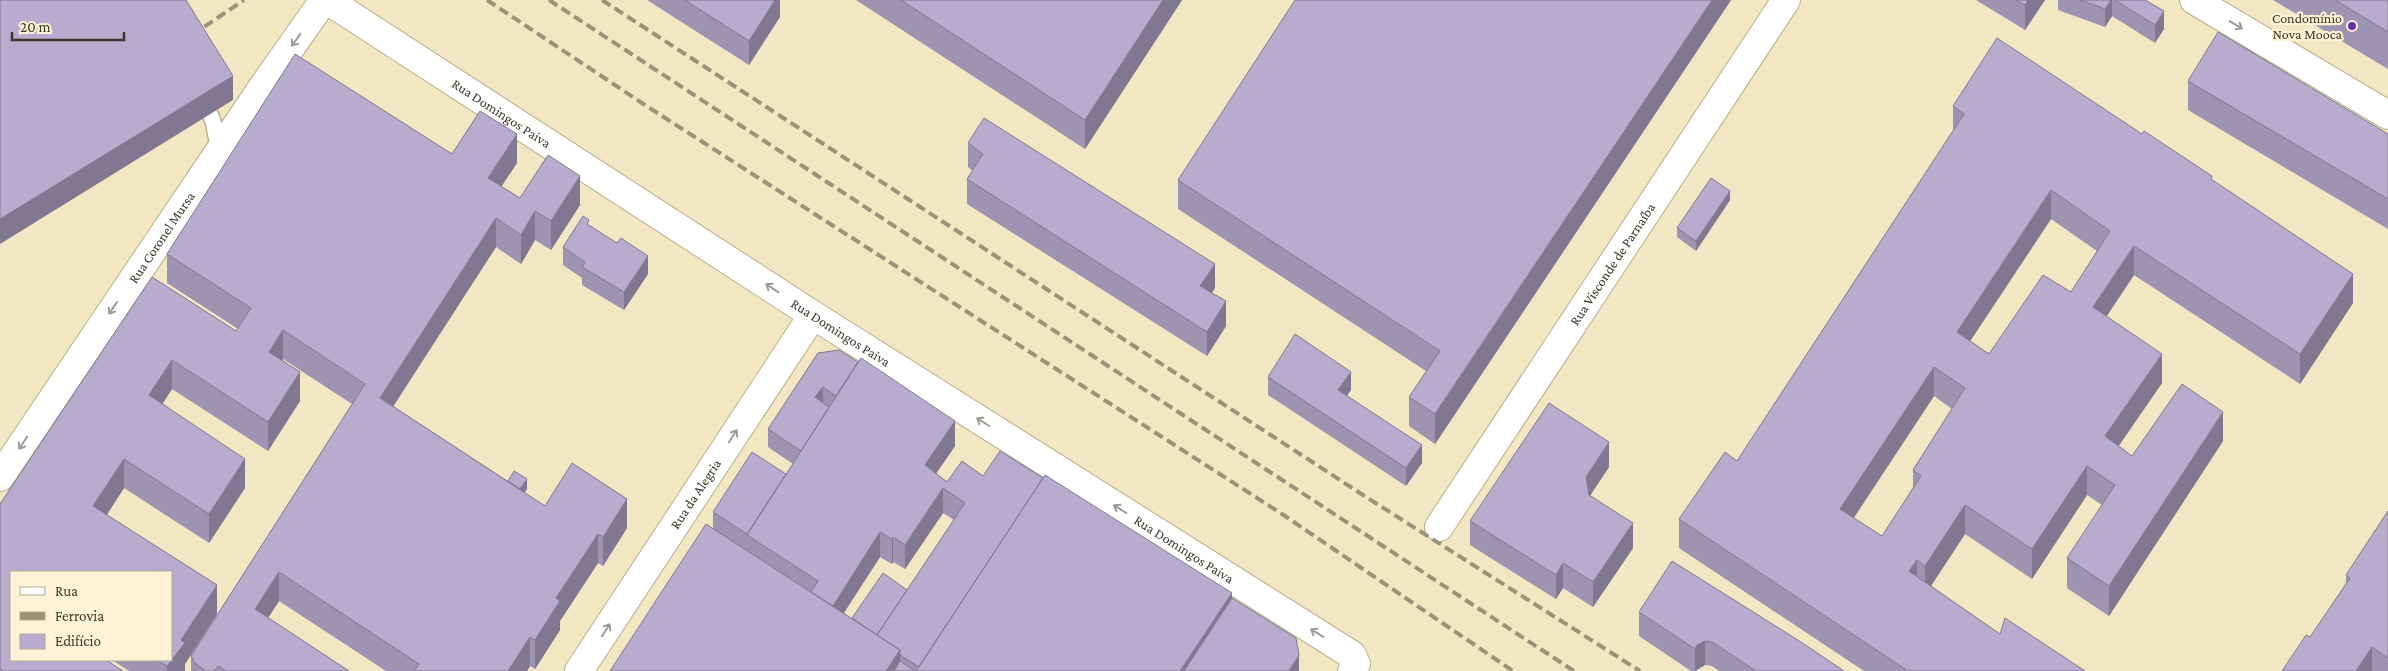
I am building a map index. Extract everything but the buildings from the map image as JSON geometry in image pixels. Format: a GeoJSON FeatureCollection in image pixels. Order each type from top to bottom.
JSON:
{"type":"FeatureCollection","features":[{"type":"Feature","properties":{"kind":"street","name":"Rua Coronel Mursa"},"geometry":{"type":"LineString","coordinates":[[0,477],[219,152],[326,0]]}},
{"type":"Feature","properties":{"kind":"street","name":"Rua Domingos Paiva"},"geometry":{"type":"LineString","coordinates":[[326,0],[813,315],[1344,650],[1354,666]]}},
{"type":"Feature","properties":{"kind":"street","name":"Rua Visconde de Parnaíba"},"geometry":{"type":"LineString","coordinates":[[1439,527],[1786,0]]}},
{"type":"Feature","properties":{"kind":"street"},"geometry":{"type":"LineString","coordinates":[[2194,0],[2388,115]]}},
{"type":"Feature","properties":{"kind":"street","name":"Rua da Alegria"},"geometry":{"type":"LineString","coordinates":[[579,671],[813,315]]}},
{"type":"Feature","properties":{"kind":"lane"},"geometry":{"type":"LineString","coordinates":[[194,83],[207,103],[213,121],[219,152]]}},
{"type":"Feature","properties":{"kind":"railway"},"geometry":{"type":"LineString","coordinates":[[192,35],[244,0]]}},
{"type":"Feature","properties":{"kind":"railway"},"geometry":{"type":"LineString","coordinates":[[487,0],[645,105],[1282,514],[1513,671]]}},
{"type":"Feature","properties":{"kind":"railway"},"geometry":{"type":"LineString","coordinates":[[549,0],[1574,671]]}},
{"type":"Feature","properties":{"kind":"railway"},"geometry":{"type":"LineString","coordinates":[[602,0],[1363,495],[1640,671]]}},
{"type":"Feature","properties":{"kind":"place","name":"Condomínio Nova Mooca"},"geometry":{"type":"Point","coordinates":[2352,26]}}]}
